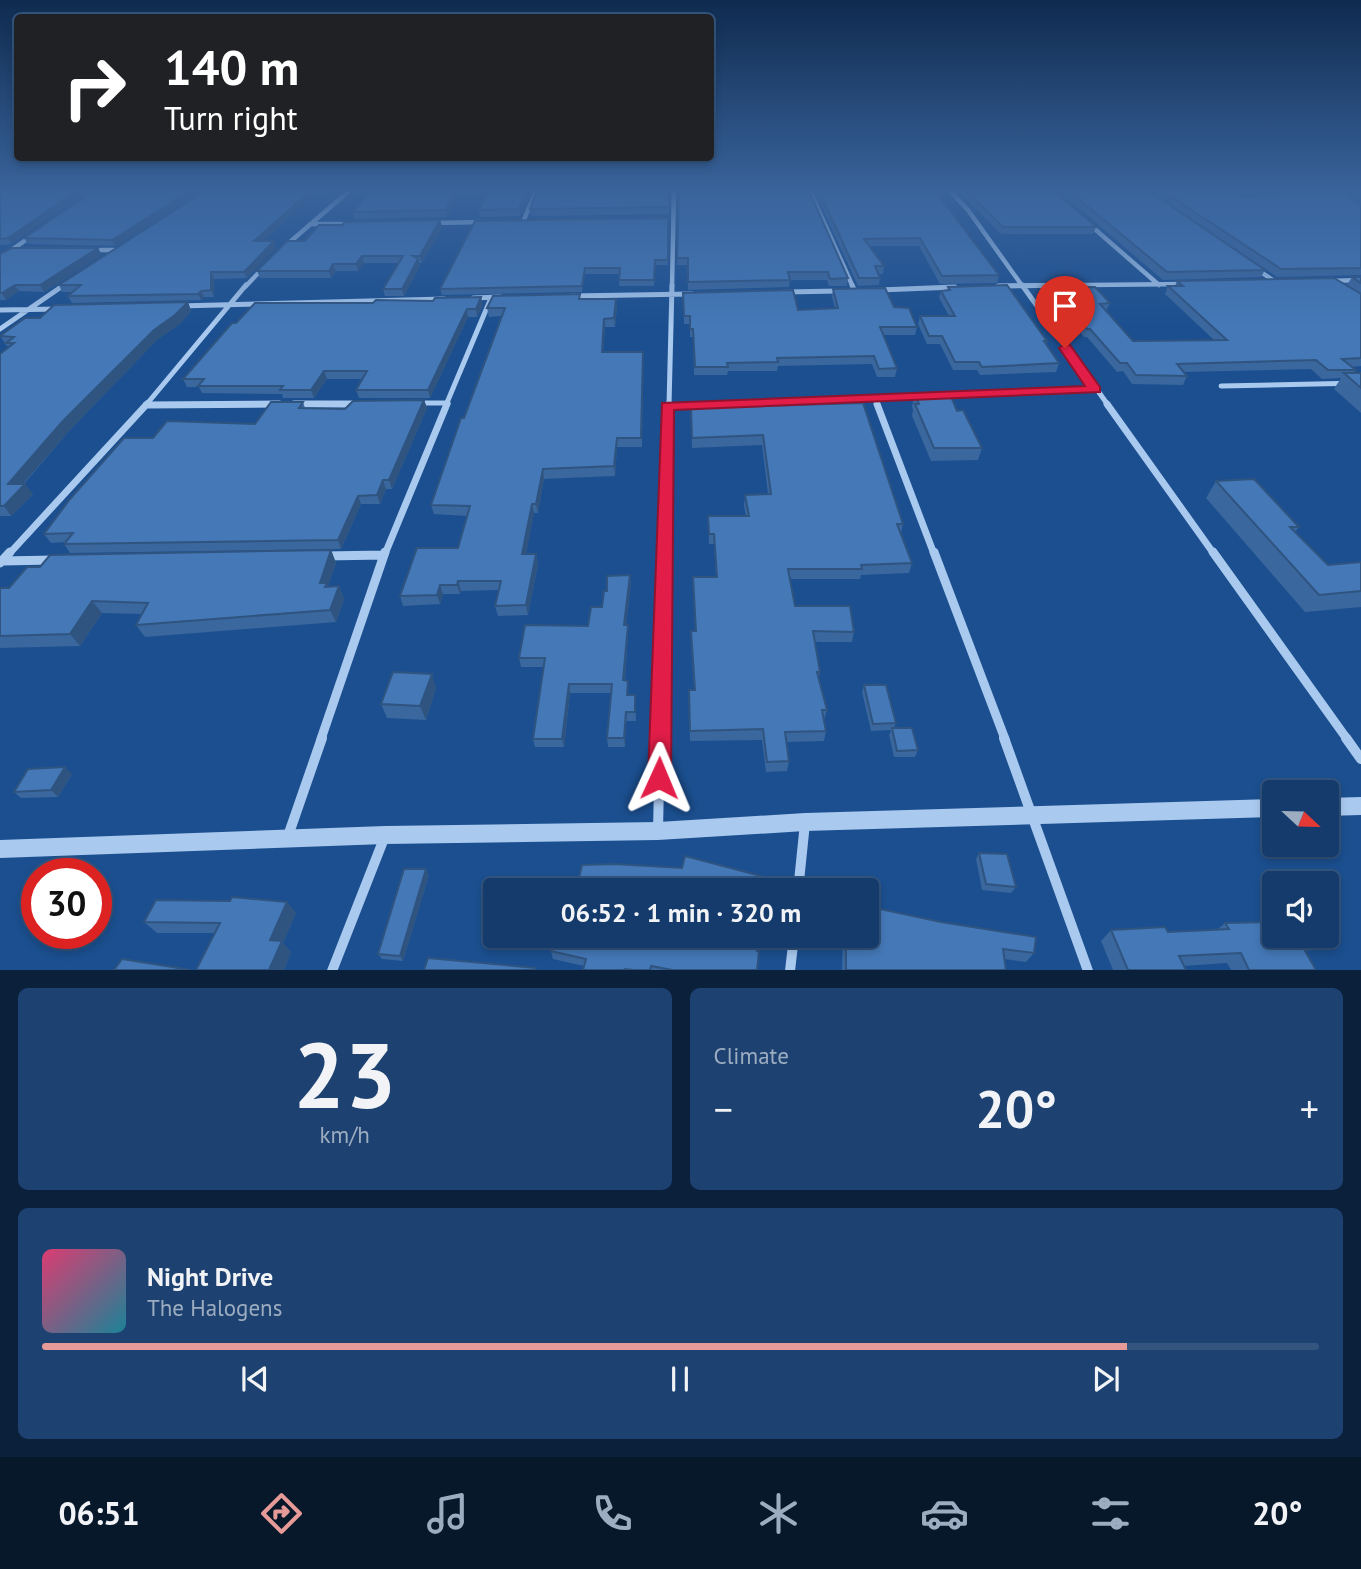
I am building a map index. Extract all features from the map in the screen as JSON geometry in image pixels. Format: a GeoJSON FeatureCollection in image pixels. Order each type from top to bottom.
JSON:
{"type":"FeatureCollection","features":[{"type":"Feature","properties":{"kind":"street"},"geometry":{"type":"LineString","coordinates":[[0,258],[31,236]]}},
{"type":"Feature","properties":{"kind":"street"},"geometry":{"type":"LineString","coordinates":[[1,562],[146,405],[228,304],[295,236]]}},
{"type":"Feature","properties":{"kind":"street"},"geometry":{"type":"LineString","coordinates":[[658,831],[673,236]]}},
{"type":"Feature","properties":{"kind":"street"},"geometry":{"type":"LineString","coordinates":[[830,236],[854,290]]}},
{"type":"Feature","properties":{"kind":"street"},"geometry":{"type":"LineString","coordinates":[[986,236],[1361,759]]}},
{"type":"Feature","properties":{"kind":"street"},"geometry":{"type":"LineString","coordinates":[[1103,236],[1159,285]]}},
{"type":"Feature","properties":{"kind":"street"},"geometry":{"type":"LineString","coordinates":[[103,258],[126,243]]}},
{"type":"Feature","properties":{"kind":"street"},"geometry":{"type":"LineString","coordinates":[[0,249],[26,249]]}},
{"type":"Feature","properties":{"kind":"street"},"geometry":{"type":"LineString","coordinates":[[89,250],[114,250]]}},
{"type":"Feature","properties":{"kind":"street"},"geometry":{"type":"LineString","coordinates":[[1244,260],[1277,283]]}},
{"type":"Feature","properties":{"kind":"street"},"geometry":{"type":"LineString","coordinates":[[0,329],[71,280]]}},
{"type":"Feature","properties":{"kind":"street"},"geometry":{"type":"LineString","coordinates":[[1317,281],[1361,280]]}},
{"type":"Feature","properties":{"kind":"street"},"geometry":{"type":"LineString","coordinates":[[1331,281],[1341,287]]}},
{"type":"Feature","properties":{"kind":"street"},"geometry":{"type":"LineString","coordinates":[[1264,283],[1290,282]]}},
{"type":"Feature","properties":{"kind":"street"},"geometry":{"type":"LineString","coordinates":[[993,286],[1198,284]]}},
{"type":"Feature","properties":{"kind":"street"},"geometry":{"type":"LineString","coordinates":[[775,292],[965,287]]}},
{"type":"Feature","properties":{"kind":"street"},"geometry":{"type":"LineString","coordinates":[[560,296],[697,294]]}},
{"type":"Feature","properties":{"kind":"street"},"geometry":{"type":"LineString","coordinates":[[463,298],[505,297]]}},
{"type":"Feature","properties":{"kind":"street"},"geometry":{"type":"LineString","coordinates":[[287,840],[384,555],[491,298]]}},
{"type":"Feature","properties":{"kind":"street"},"geometry":{"type":"LineString","coordinates":[[175,306],[449,299]]}},
{"type":"Feature","properties":{"kind":"street"},"geometry":{"type":"LineString","coordinates":[[0,310],[69,309]]}},
{"type":"Feature","properties":{"kind":"street"},"geometry":{"type":"LineString","coordinates":[[1221,386],[1361,383]]}},
{"type":"Feature","properties":{"kind":"street"},"geometry":{"type":"LineString","coordinates":[[667,406],[1095,390]]}},
{"type":"Feature","properties":{"kind":"street"},"geometry":{"type":"LineString","coordinates":[[875,398],[1034,815],[1088,970]]}},
{"type":"Feature","properties":{"kind":"street"},"geometry":{"type":"LineString","coordinates":[[406,403],[447,403]]}},
{"type":"Feature","properties":{"kind":"street"},"geometry":{"type":"LineString","coordinates":[[146,405],[365,404]]}},
{"type":"Feature","properties":{"kind":"street"},"geometry":{"type":"LineString","coordinates":[[316,556],[384,555]]}},
{"type":"Feature","properties":{"kind":"street"},"geometry":{"type":"LineString","coordinates":[[1,562],[57,560]]}},
{"type":"Feature","properties":{"kind":"street"},"geometry":{"type":"LineString","coordinates":[[1339,807],[1361,806]]}},
{"type":"Feature","properties":{"kind":"street"},"geometry":{"type":"LineString","coordinates":[[0,849],[385,835],[658,831],[805,822],[1262,808]]}},
{"type":"Feature","properties":{"kind":"street"},"geometry":{"type":"LineString","coordinates":[[799,878],[805,822]]}},
{"type":"Feature","properties":{"kind":"street"},"geometry":{"type":"LineString","coordinates":[[332,970],[385,835]]}},
{"type":"Feature","properties":{"kind":"street"},"geometry":{"type":"LineString","coordinates":[[790,970],[793,948]]}},
{"type":"Feature","properties":{"kind":"building"},"geometry":{"type":"Polygon","coordinates":[[[27,236],[118,236],[112,240],[24,238],[27,236]]]}},
{"type":"Feature","properties":{"kind":"building"},"geometry":{"type":"Polygon","coordinates":[[[135,236],[259,236],[254,241],[274,241],[244,272],[211,272],[211,290],[198,294],[68,296],[81,285],[59,285],[135,236]]]}},
{"type":"Feature","properties":{"kind":"building"},"geometry":{"type":"Polygon","coordinates":[[[309,236],[431,236],[420,256],[413,256],[418,259],[402,289],[383,289],[403,256],[362,256],[356,264],[333,264],[329,271],[257,271],[287,241],[305,241],[309,236]]]}},
{"type":"Feature","properties":{"kind":"building"},"geometry":{"type":"Polygon","coordinates":[[[467,236],[668,236],[668,260],[655,260],[654,280],[619,280],[620,268],[585,268],[582,286],[440,289],[467,236]]]}},
{"type":"Feature","properties":{"kind":"building"},"geometry":{"type":"Polygon","coordinates":[[[678,236],[829,236],[848,278],[830,279],[828,272],[788,272],[790,280],[688,282],[688,258],[677,258],[678,236]]]}},
{"type":"Feature","properties":{"kind":"building"},"geometry":{"type":"Polygon","coordinates":[[[840,236],[969,236],[999,275],[942,276],[920,238],[864,239],[884,266],[875,266],[880,278],[859,278],[840,236]]]}},
{"type":"Feature","properties":{"kind":"building"},"geometry":{"type":"Polygon","coordinates":[[[1124,236],[1215,236],[1265,270],[1167,272],[1124,236]]]}},
{"type":"Feature","properties":{"kind":"building"},"geometry":{"type":"Polygon","coordinates":[[[1231,236],[1361,236],[1361,268],[1281,269],[1231,236]]]}},
{"type":"Feature","properties":{"kind":"building"},"geometry":{"type":"Polygon","coordinates":[[[11,248],[98,248],[40,285],[15,285],[0,293],[0,254],[11,248]]]}},
{"type":"Feature","properties":{"kind":"building"},"geometry":{"type":"Polygon","coordinates":[[[1334,278],[1361,294],[1361,358],[1342,359],[1356,370],[1328,370],[1316,360],[1177,364],[1187,376],[1136,375],[1127,363],[1120,363],[1090,329],[1087,329],[1054,288],[1095,287],[1110,303],[1100,304],[1133,341],[1227,340],[1168,286],[1183,286],[1177,281],[1334,278]]]}},
{"type":"Feature","properties":{"kind":"building"},"geometry":{"type":"Polygon","coordinates":[[[1007,285],[1047,341],[1044,341],[1059,363],[982,367],[979,362],[955,362],[942,336],[929,336],[920,316],[955,316],[941,291],[950,290],[948,287],[1007,285]]]}},
{"type":"Feature","properties":{"kind":"building"},"geometry":{"type":"Polygon","coordinates":[[[885,288],[894,307],[909,308],[917,327],[880,327],[897,368],[879,369],[874,356],[777,358],[778,362],[695,367],[693,329],[690,329],[690,316],[684,316],[683,293],[793,290],[798,310],[838,308],[833,289],[885,288]]]}},
{"type":"Feature","properties":{"kind":"building"},"geometry":{"type":"Polygon","coordinates":[[[580,294],[579,299],[616,299],[614,318],[604,319],[602,352],[643,352],[641,438],[617,438],[614,466],[543,469],[536,504],[532,504],[522,554],[536,554],[526,605],[495,606],[501,581],[458,581],[457,585],[440,585],[437,595],[400,596],[417,548],[458,548],[470,506],[431,505],[461,418],[464,418],[505,308],[487,308],[493,296],[580,294]]]}},
{"type":"Feature","properties":{"kind":"building"},"geometry":{"type":"Polygon","coordinates":[[[481,297],[476,309],[467,309],[428,390],[356,390],[367,371],[324,371],[311,390],[280,390],[283,386],[198,386],[204,379],[183,379],[232,323],[236,323],[255,303],[373,303],[376,300],[433,301],[435,298],[481,297]]]}},
{"type":"Feature","properties":{"kind":"building"},"geometry":{"type":"Polygon","coordinates":[[[188,302],[154,330],[62,422],[8,484],[25,484],[4,506],[0,506],[0,354],[14,343],[6,343],[14,337],[0,336],[25,318],[40,318],[54,305],[188,302]]]}},
{"type":"Feature","properties":{"kind":"building"},"geometry":{"type":"Polygon","coordinates":[[[1344,373],[1361,373],[1361,388],[1344,373]]]}},
{"type":"Feature","properties":{"kind":"building"},"geometry":{"type":"Polygon","coordinates":[[[915,394],[950,394],[957,411],[963,410],[982,448],[934,448],[915,404],[919,404],[915,394]]]}},
{"type":"Feature","properties":{"kind":"building"},"geometry":{"type":"Polygon","coordinates":[[[424,400],[389,480],[383,480],[377,495],[358,496],[338,540],[64,544],[73,533],[44,534],[70,499],[124,438],[153,438],[167,421],[255,424],[271,402],[303,402],[299,408],[345,409],[353,401],[424,400]]]}},
{"type":"Feature","properties":{"kind":"building"},"geometry":{"type":"Polygon","coordinates":[[[863,403],[903,524],[897,524],[912,563],[861,565],[862,569],[788,569],[795,606],[850,606],[854,632],[813,631],[820,672],[817,672],[827,710],[822,710],[826,731],[785,732],[789,761],[767,762],[763,729],[690,731],[689,690],[695,690],[691,631],[696,631],[693,577],[717,577],[714,534],[709,534],[708,516],[749,516],[745,495],[771,494],[763,435],[692,438],[691,408],[863,403]]]}},
{"type":"Feature","properties":{"kind":"building"},"geometry":{"type":"Polygon","coordinates":[[[1254,479],[1299,527],[1290,527],[1328,565],[1361,562],[1361,591],[1319,595],[1216,481],[1254,479]]]}},
{"type":"Feature","properties":{"kind":"building"},"geometry":{"type":"Polygon","coordinates":[[[331,550],[320,583],[327,583],[325,587],[339,586],[330,610],[136,625],[148,603],[92,601],[70,634],[0,636],[0,588],[9,588],[27,567],[40,567],[50,555],[331,550]]]}},
{"type":"Feature","properties":{"kind":"building"},"geometry":{"type":"Polygon","coordinates":[[[630,575],[624,625],[628,625],[623,680],[628,681],[627,695],[635,695],[635,712],[626,712],[624,738],[607,738],[612,684],[569,684],[562,739],[533,739],[545,658],[519,658],[525,625],[588,626],[591,607],[602,607],[604,591],[607,591],[607,576],[630,575]]]}},
{"type":"Feature","properties":{"kind":"building"},"geometry":{"type":"Polygon","coordinates":[[[393,672],[432,674],[420,706],[381,704],[393,672]]]}},
{"type":"Feature","properties":{"kind":"building"},"geometry":{"type":"Polygon","coordinates":[[[864,685],[886,685],[896,723],[873,724],[864,685]]]}},
{"type":"Feature","properties":{"kind":"building"},"geometry":{"type":"Polygon","coordinates":[[[892,728],[912,728],[918,750],[897,751],[892,728]]]}},
{"type":"Feature","properties":{"kind":"building"},"geometry":{"type":"Polygon","coordinates":[[[65,767],[51,790],[14,792],[28,769],[65,767]]]}},
{"type":"Feature","properties":{"kind":"building"},"geometry":{"type":"Polygon","coordinates":[[[979,853],[1007,854],[1016,887],[986,884],[979,853]]]}},
{"type":"Feature","properties":{"kind":"building"},"geometry":{"type":"Polygon","coordinates":[[[685,856],[761,878],[579,878],[582,865],[682,868],[685,856]]]}},
{"type":"Feature","properties":{"kind":"building"},"geometry":{"type":"Polygon","coordinates":[[[404,869],[426,869],[400,956],[378,954],[404,869]]]}},
{"type":"Feature","properties":{"kind":"building"},"geometry":{"type":"Polygon","coordinates":[[[232,897],[287,902],[270,940],[282,941],[269,970],[196,970],[220,923],[144,922],[156,900],[230,901],[232,897]]]}},
{"type":"Feature","properties":{"kind":"building"},"geometry":{"type":"Polygon","coordinates":[[[879,909],[1036,937],[1034,953],[1003,949],[1006,970],[846,970],[846,948],[879,948],[879,909]]]}},
{"type":"Feature","properties":{"kind":"building"},"geometry":{"type":"Polygon","coordinates":[[[1262,922],[1262,948],[1303,948],[1316,970],[1249,970],[1241,953],[1179,956],[1186,970],[1128,970],[1111,930],[1165,927],[1168,932],[1229,929],[1225,923],[1262,922]]]}},
{"type":"Feature","properties":{"kind":"building"},"geometry":{"type":"Polygon","coordinates":[[[552,948],[757,948],[759,951],[757,970],[672,970],[651,966],[650,970],[583,970],[586,959],[551,951],[552,948]]]}},
{"type":"Feature","properties":{"kind":"building"},"geometry":{"type":"Polygon","coordinates":[[[428,958],[536,968],[424,970],[428,958]]]}},
{"type":"Feature","properties":{"kind":"building"},"geometry":{"type":"Polygon","coordinates":[[[122,959],[191,970],[114,970],[122,959]]]}},
{"type":"Feature","properties":{"kind":"route"},"geometry":{"type":"LineString","coordinates":[[659,778],[667,406],[1095,390],[1065,348]]}}]}
